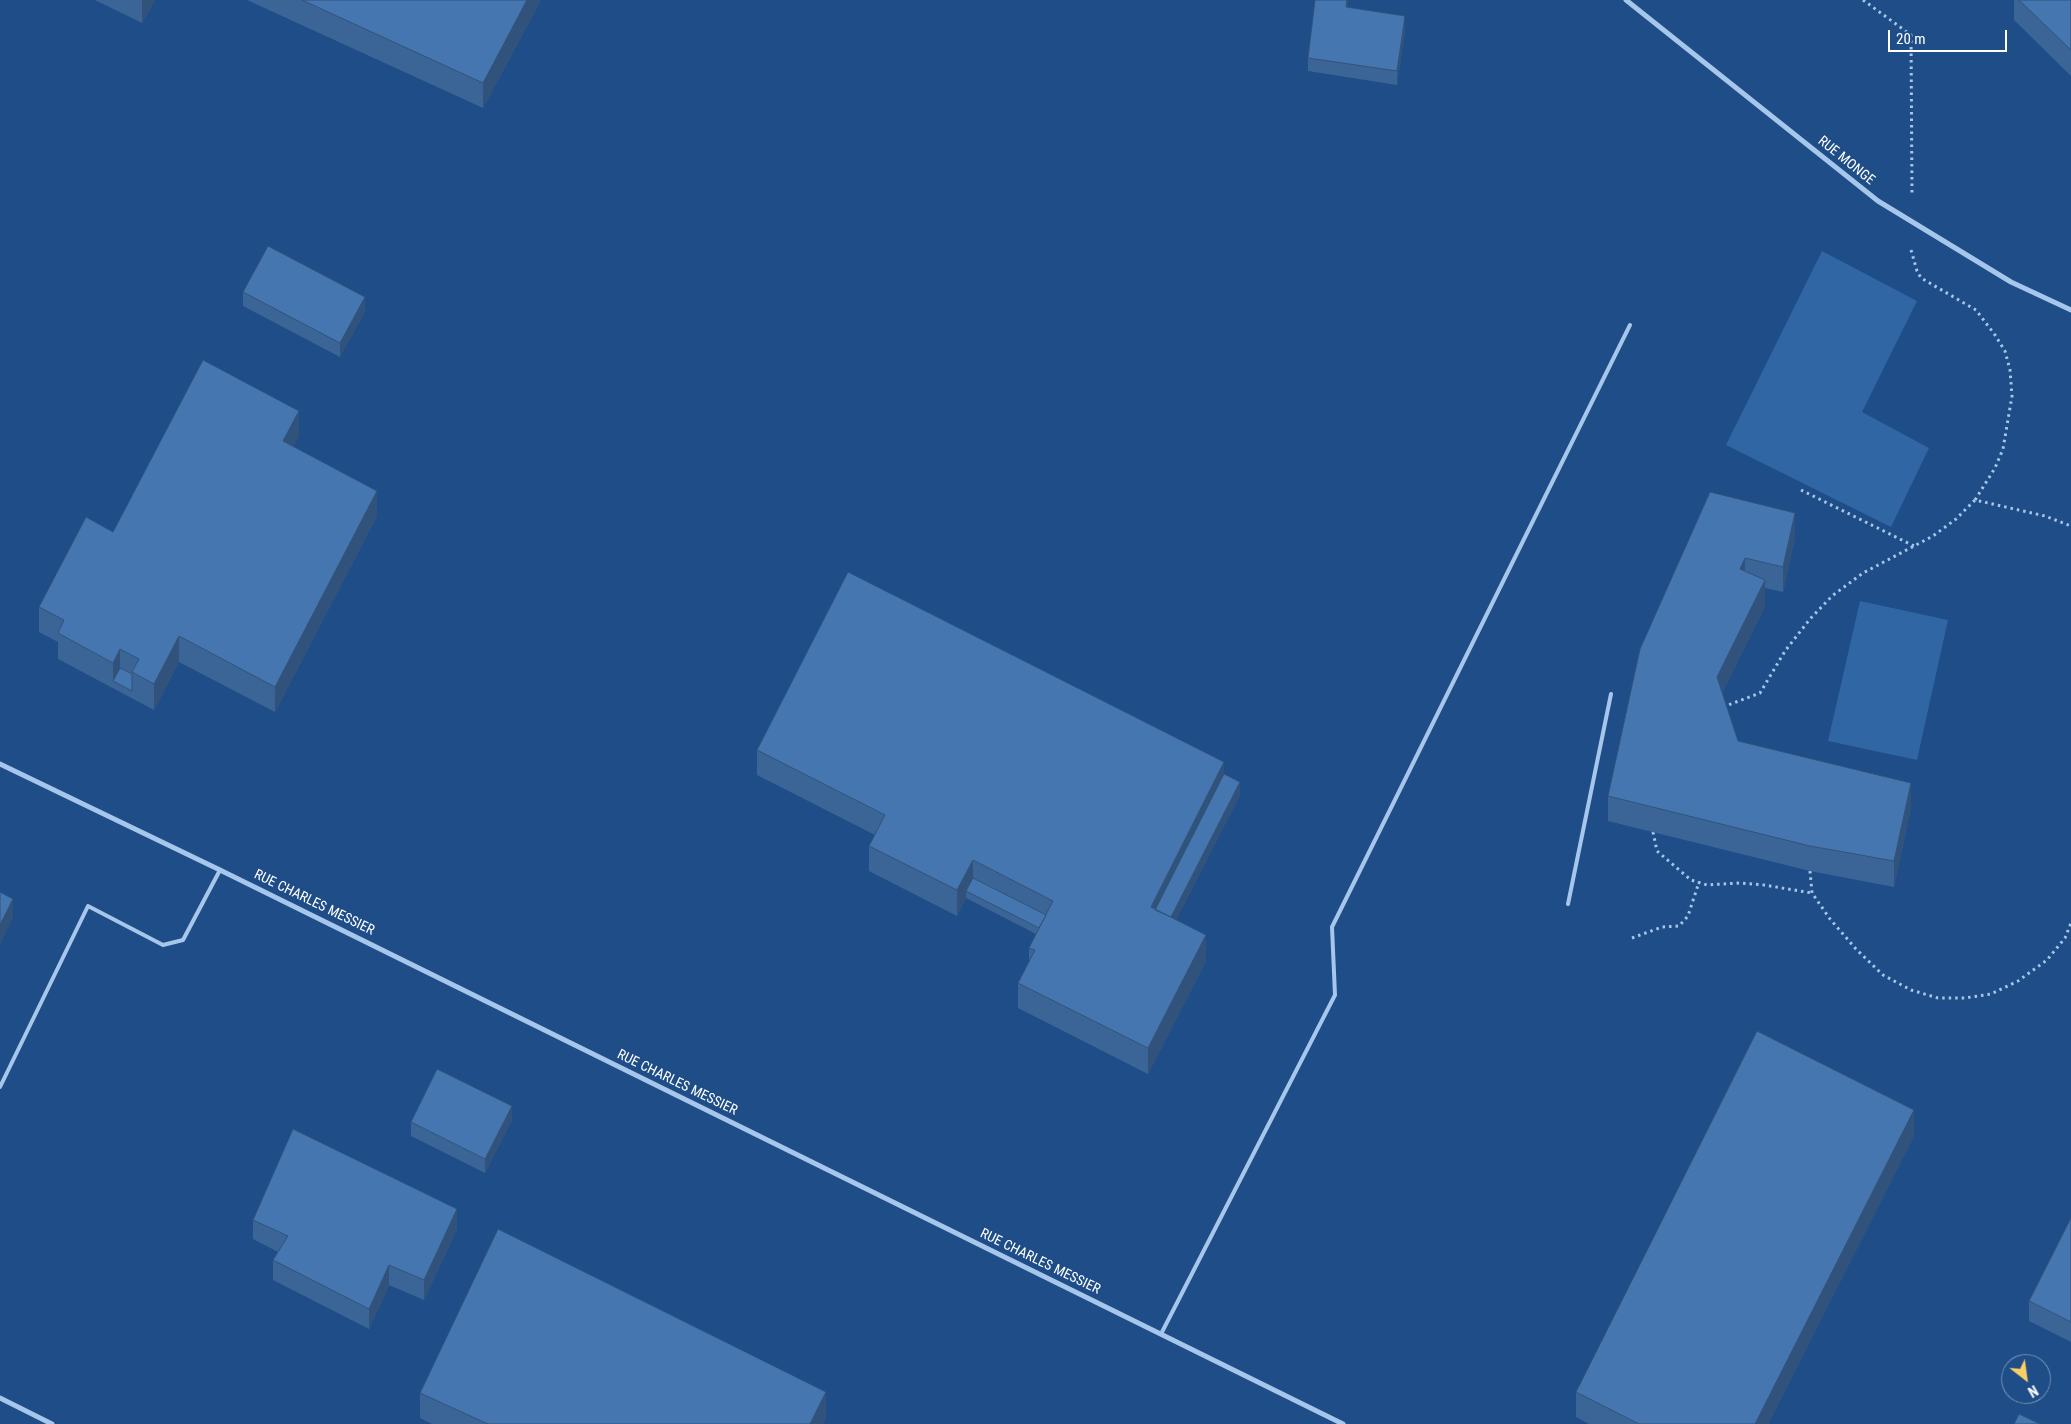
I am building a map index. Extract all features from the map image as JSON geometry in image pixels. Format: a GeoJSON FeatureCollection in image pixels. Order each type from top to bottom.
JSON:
{"type":"FeatureCollection","features":[{"type":"Feature","properties":{"kind":"street","name":"RUE MONGE"},"geometry":{"type":"LineString","coordinates":[[1626,0],[1878,201],[2011,282],[2071,310]]}},
{"type":"Feature","properties":{"kind":"street","name":"RUE CHARLES MESSIER"},"geometry":{"type":"LineString","coordinates":[[0,764],[220,870],[1343,1424]]}},
{"type":"Feature","properties":{"kind":"street"},"geometry":{"type":"LineString","coordinates":[[0,1398],[52,1424]]}},
{"type":"Feature","properties":{"kind":"lane"},"geometry":{"type":"LineString","coordinates":[[1161,1334],[1335,995],[1332,927],[1630,325]]}},
{"type":"Feature","properties":{"kind":"lane"},"geometry":{"type":"LineString","coordinates":[[1568,904],[1611,694]]}},
{"type":"Feature","properties":{"kind":"lane"},"geometry":{"type":"LineString","coordinates":[[0,1087],[88,906],[163,945],[183,940],[220,870]]}},
{"type":"Feature","properties":{"kind":"path"},"geometry":{"type":"LineString","coordinates":[[1801,490],[1914,546]]}},
{"type":"Feature","properties":{"kind":"path"},"geometry":{"type":"LineString","coordinates":[[1719,709],[1760,693],[1785,651],[1810,619],[1832,596],[1863,573],[1933,536],[1956,519],[1975,500],[2045,516],[2071,526]]}},
{"type":"Feature","properties":{"kind":"path"},"geometry":{"type":"LineString","coordinates":[[1653,832],[1657,851],[1691,880],[1708,885],[1739,883],[1812,893]]}},
{"type":"Feature","properties":{"kind":"path"},"geometry":{"type":"LineString","coordinates":[[1810,871],[1812,893],[1830,919],[1856,949],[1883,975],[1910,990],[1938,998],[1965,998],[1990,994],[2018,981],[2047,960],[2065,938],[2071,923]]}},
{"type":"Feature","properties":{"kind":"path"},"geometry":{"type":"LineString","coordinates":[[1632,938],[1662,927],[1679,926],[1688,916],[1699,882]]}},
{"type":"Feature","properties":{"kind":"shaded area"},"geometry":{"type":"Polygon","coordinates":[[[1822,251],[1917,301],[1862,412],[1929,448],[1891,527],[1726,445],[1822,251]]]}},
{"type":"Feature","properties":{"kind":"shaded area"},"geometry":{"type":"Polygon","coordinates":[[[1860,601],[1948,620],[1917,760],[1828,741],[1860,601]]]}},
{"type":"Feature","properties":{"kind":"building"},"geometry":{"type":"Polygon","coordinates":[[[302,0],[527,0],[483,83],[302,0]]]}},
{"type":"Feature","properties":{"kind":"building"},"geometry":{"type":"Polygon","coordinates":[[[1315,0],[1347,0],[1346,7],[1405,16],[1397,71],[1308,58],[1315,0]]]}},
{"type":"Feature","properties":{"kind":"building"},"geometry":{"type":"Polygon","coordinates":[[[2019,0],[2071,0],[2071,50],[2019,0]]]}},
{"type":"Feature","properties":{"kind":"building"},"geometry":{"type":"Polygon","coordinates":[[[268,246],[365,297],[340,343],[243,292],[268,246]]]}},
{"type":"Feature","properties":{"kind":"building"},"geometry":{"type":"Polygon","coordinates":[[[203,360],[299,411],[283,441],[377,491],[275,687],[179,636],[154,684],[132,672],[139,659],[120,649],[113,663],[58,633],[64,620],[39,607],[86,517],[113,532],[203,360]]]}},
{"type":"Feature","properties":{"kind":"building"},"geometry":{"type":"Polygon","coordinates":[[[1710,492],[1795,513],[1783,567],[1745,558],[1740,569],[1765,580],[1717,677],[1738,741],[1911,783],[1894,861],[1810,846],[1608,796],[1640,649],[1710,492]]]}},
{"type":"Feature","properties":{"kind":"building"},"geometry":{"type":"Polygon","coordinates":[[[848,572],[1224,762],[1151,907],[1206,935],[1148,1048],[1018,983],[1035,950],[1029,948],[1053,901],[973,860],[957,890],[869,846],[885,815],[757,750],[848,572]]]}},
{"type":"Feature","properties":{"kind":"building"},"geometry":{"type":"Polygon","coordinates":[[[120,668],[132,674],[132,691],[113,681],[120,668]]]}},
{"type":"Feature","properties":{"kind":"building"},"geometry":{"type":"Polygon","coordinates":[[[1224,774],[1240,782],[1171,917],[1155,910],[1224,774]]]}},
{"type":"Feature","properties":{"kind":"building"},"geometry":{"type":"Polygon","coordinates":[[[973,878],[1046,915],[1039,928],[966,891],[973,878]]]}},
{"type":"Feature","properties":{"kind":"building"},"geometry":{"type":"Polygon","coordinates":[[[0,892],[13,899],[0,925],[0,892]]]}},
{"type":"Feature","properties":{"kind":"building"},"geometry":{"type":"Polygon","coordinates":[[[1757,1031],[1914,1110],[1755,1424],[1639,1424],[1576,1392],[1757,1031]]]}},
{"type":"Feature","properties":{"kind":"building"},"geometry":{"type":"Polygon","coordinates":[[[437,1069],[512,1106],[485,1159],[411,1122],[437,1069]]]}},
{"type":"Feature","properties":{"kind":"building"},"geometry":{"type":"Polygon","coordinates":[[[293,1129],[457,1209],[424,1280],[389,1265],[369,1309],[273,1260],[288,1236],[253,1220],[293,1129]]]}},
{"type":"Feature","properties":{"kind":"building"},"geometry":{"type":"Polygon","coordinates":[[[2071,1218],[2071,1322],[2029,1301],[2071,1218]]]}},
{"type":"Feature","properties":{"kind":"building"},"geometry":{"type":"Polygon","coordinates":[[[498,1229],[826,1392],[810,1424],[488,1424],[420,1393],[498,1229]]]}},
{"type":"Feature","properties":{"kind":"building"},"geometry":{"type":"Polygon","coordinates":[[[2019,1414],[2040,1424],[2014,1424],[2019,1414]]]}}]}
